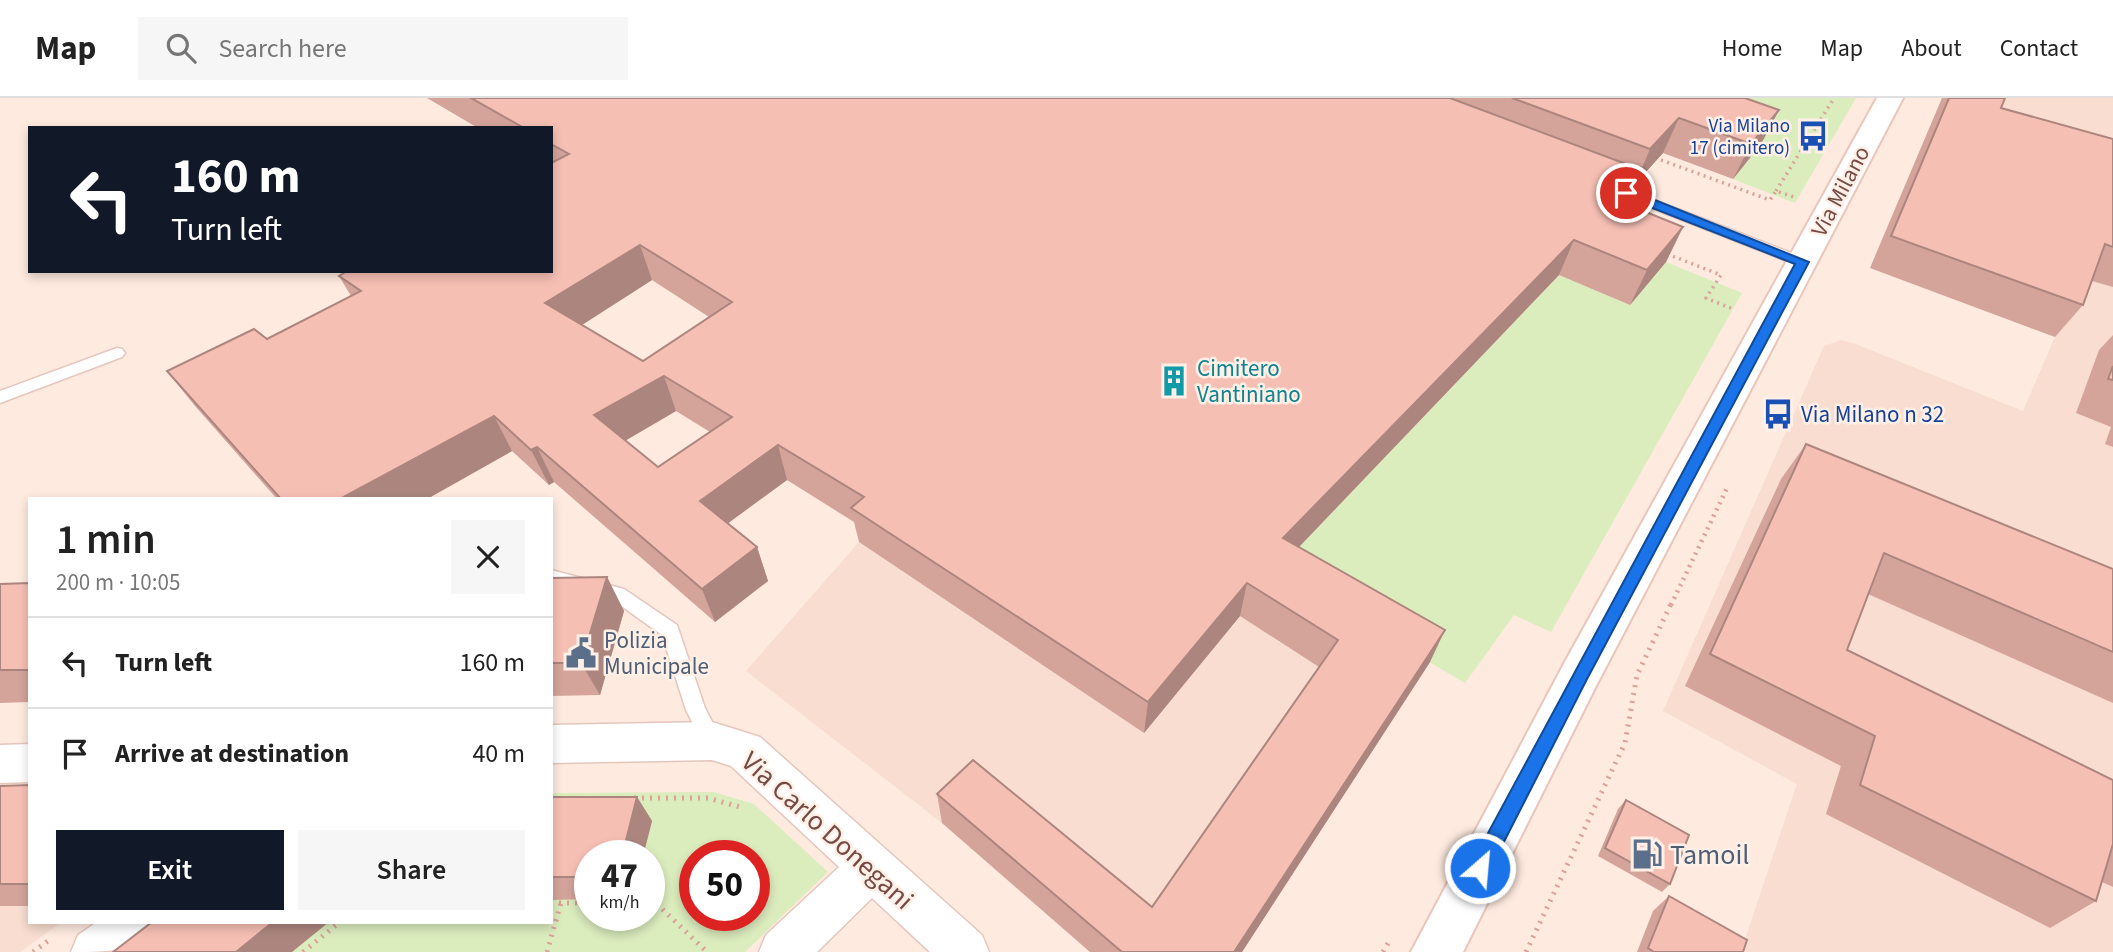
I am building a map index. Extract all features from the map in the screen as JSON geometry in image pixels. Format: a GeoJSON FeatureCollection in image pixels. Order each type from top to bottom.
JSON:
{"type":"FeatureCollection","features":[{"type":"Feature","properties":{"kind":"main road","name":"Via Milano"},"geometry":{"type":"LineString","coordinates":[[1436,952],[1890,98]]}},
{"type":"Feature","properties":{"kind":"street","name":"Via Carlo Donegani"},"geometry":{"type":"LineString","coordinates":[[553,744],[712,741],[746,751],[870,868],[965,952]]}},
{"type":"Feature","properties":{"kind":"street"},"geometry":{"type":"LineString","coordinates":[[0,764],[28,763]]}},
{"type":"Feature","properties":{"kind":"street"},"geometry":{"type":"LineString","coordinates":[[783,952],[870,868]]}},
{"type":"Feature","properties":{"kind":"street"},"geometry":{"type":"LineString","coordinates":[[95,952],[135,924]]}},
{"type":"Feature","properties":{"kind":"lane"},"geometry":{"type":"LineString","coordinates":[[1615,189],[1802,262]]}},
{"type":"Feature","properties":{"kind":"lane"},"geometry":{"type":"LineString","coordinates":[[0,397],[117,353]]}},
{"type":"Feature","properties":{"kind":"lane"},"geometry":{"type":"LineString","coordinates":[[553,578],[618,594],[670,629],[696,710],[712,741]]}},
{"type":"Feature","properties":{"kind":"path"},"geometry":{"type":"LineString","coordinates":[[1661,160],[1770,200],[1834,98]]}},
{"type":"Feature","properties":{"kind":"path"},"geometry":{"type":"LineString","coordinates":[[1776,191],[1798,198]]}},
{"type":"Feature","properties":{"kind":"path"},"geometry":{"type":"LineString","coordinates":[[1661,252],[1721,275],[1706,298],[1733,309]]}},
{"type":"Feature","properties":{"kind":"path"},"geometry":{"type":"LineString","coordinates":[[1526,952],[1625,743],[1636,675],[1731,480]]}},
{"type":"Feature","properties":{"kind":"path"},"geometry":{"type":"LineString","coordinates":[[630,798],[708,798],[748,809]]}},
{"type":"Feature","properties":{"kind":"path"},"geometry":{"type":"LineString","coordinates":[[553,903],[574,903]]}},
{"type":"Feature","properties":{"kind":"path"},"geometry":{"type":"LineString","coordinates":[[547,952],[561,903]]}},
{"type":"Feature","properties":{"kind":"path"},"geometry":{"type":"LineString","coordinates":[[665,912],[707,952]]}},
{"type":"Feature","properties":{"kind":"path"},"geometry":{"type":"LineString","coordinates":[[303,952],[338,924]]}},
{"type":"Feature","properties":{"kind":"shaded area"},"geometry":{"type":"Polygon","coordinates":[[[1942,98],[2113,98],[2113,952],[1741,952],[1797,784],[1663,711],[1824,346],[1841,340],[1853,343],[2023,411],[2055,337],[1870,268],[1942,98]]]}},
{"type":"Feature","properties":{"kind":"shaded area"},"geometry":{"type":"Polygon","coordinates":[[[859,542],[1144,733],[1275,572],[1430,662],[1242,952],[1090,952],[942,823],[746,671],[859,542]]]}},
{"type":"Feature","properties":{"kind":"shaded area"},"geometry":{"type":"Polygon","coordinates":[[[0,810],[28,810],[28,924],[59,924],[20,952],[0,952],[0,810]]]}},
{"type":"Feature","properties":{"kind":"green space"},"geometry":{"type":"Polygon","coordinates":[[[1721,98],[1856,98],[1795,203],[1733,179],[1761,144],[1721,98]]]}},
{"type":"Feature","properties":{"kind":"green space"},"geometry":{"type":"Polygon","coordinates":[[[1666,262],[1742,293],[1551,632],[1514,615],[1465,683],[1275,572],[1559,275],[1630,305],[1666,262]]]}},
{"type":"Feature","properties":{"kind":"green space"},"geometry":{"type":"Polygon","coordinates":[[[713,792],[754,804],[828,872],[770,928],[770,840],[679,840],[679,931],[767,931],[745,952],[147,952],[184,924],[553,924],[553,793],[713,792]]]}},
{"type":"Feature","properties":{"kind":"building"},"geometry":{"type":"Polygon","coordinates":[[[471,98],[1450,98],[1634,167],[1606,196],[1683,227],[1647,270],[1574,240],[1283,538],[1445,630],[1234,952],[1122,952],[937,794],[973,760],[1152,907],[1338,640],[1247,583],[1148,702],[851,508],[864,497],[778,445],[700,501],[757,547],[702,589],[537,447],[531,450],[494,416],[344,497],[279,497],[167,371],[254,329],[267,339],[361,291],[339,276],[344,273],[553,273],[553,162],[569,154],[553,145],[553,126],[520,126],[471,98]],[[640,245],[545,303],[643,361],[732,302],[640,245]],[[664,376],[594,415],[658,467],[732,417],[664,376]]]}},
{"type":"Feature","properties":{"kind":"building"},"geometry":{"type":"Polygon","coordinates":[[[1512,98],[1745,98],[1779,110],[1751,144],[1679,118],[1650,149],[1512,98]]]}},
{"type":"Feature","properties":{"kind":"building"},"geometry":{"type":"Polygon","coordinates":[[[1949,98],[2005,98],[2001,108],[2113,139],[2113,247],[2105,244],[2083,305],[1891,236],[1949,98]]]}},
{"type":"Feature","properties":{"kind":"building"},"geometry":{"type":"Polygon","coordinates":[[[2113,366],[2113,380],[2108,379],[2113,366]]]}},
{"type":"Feature","properties":{"kind":"building"},"geometry":{"type":"Polygon","coordinates":[[[1806,444],[2113,569],[2113,652],[1884,553],[1847,650],[2113,780],[2113,844],[2096,901],[1860,785],[1875,736],[1710,654],[1806,444]]]}},
{"type":"Feature","properties":{"kind":"building"},"geometry":{"type":"Polygon","coordinates":[[[607,577],[581,663],[553,663],[553,578],[607,577]]]}},
{"type":"Feature","properties":{"kind":"building"},"geometry":{"type":"Polygon","coordinates":[[[28,583],[28,670],[0,670],[0,584],[28,583]]]}},
{"type":"Feature","properties":{"kind":"building"},"geometry":{"type":"Polygon","coordinates":[[[28,785],[28,884],[0,884],[0,786],[28,785]]]}},
{"type":"Feature","properties":{"kind":"building"},"geometry":{"type":"Polygon","coordinates":[[[553,797],[637,797],[626,840],[574,840],[574,877],[553,877],[553,797]]]}},
{"type":"Feature","properties":{"kind":"building"},"geometry":{"type":"Polygon","coordinates":[[[1626,800],[1689,835],[1670,884],[1605,848],[1626,800]]]}},
{"type":"Feature","properties":{"kind":"building"},"geometry":{"type":"Polygon","coordinates":[[[1669,896],[1747,940],[1743,952],[1654,952],[1648,948],[1669,896]]]}},
{"type":"Feature","properties":{"kind":"building"},"geometry":{"type":"Polygon","coordinates":[[[149,924],[271,924],[236,952],[113,952],[149,924]]]}},
{"type":"Feature","properties":{"kind":"place","name":"Via Milano 17 (cimitero)"},"geometry":{"type":"Point","coordinates":[1813,136]}},
{"type":"Feature","properties":{"kind":"place","name":"Cimitero Vantiniano"},"geometry":{"type":"Point","coordinates":[1174,381]}},
{"type":"Feature","properties":{"kind":"place","name":"Via Milano n 32"},"geometry":{"type":"Point","coordinates":[1778,414]}},
{"type":"Feature","properties":{"kind":"place","name":"Polizia Municipale"},"geometry":{"type":"Point","coordinates":[581,653]}},
{"type":"Feature","properties":{"kind":"place","name":"Tamoil"},"geometry":{"type":"Point","coordinates":[1647,854]}},
{"type":"Feature","properties":{"kind":"route"},"geometry":{"type":"LineString","coordinates":[[1480,868],[1581,673],[1802,262],[1626,193]]}}]}
